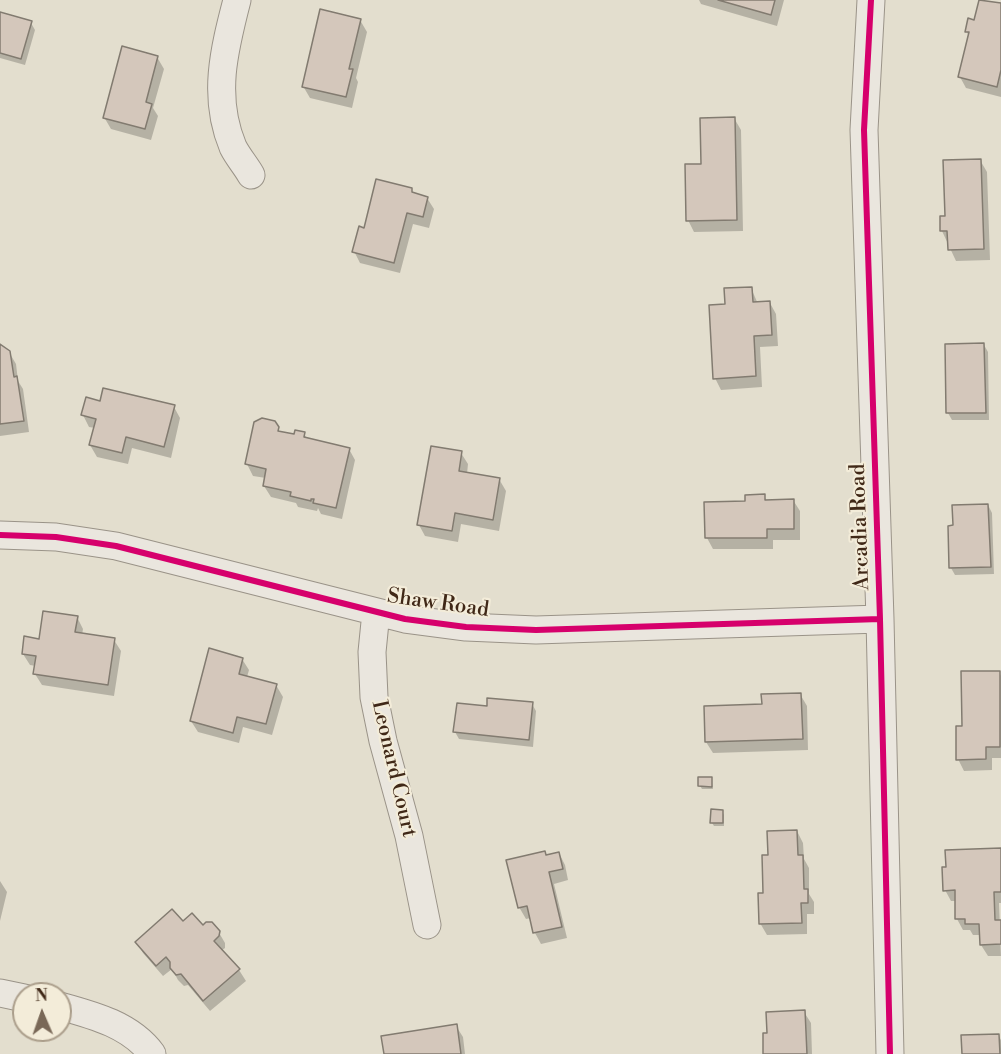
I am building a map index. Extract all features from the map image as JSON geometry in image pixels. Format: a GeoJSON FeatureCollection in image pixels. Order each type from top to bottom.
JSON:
{"type":"FeatureCollection","features":[{"type":"Feature","properties":{"kind":"street"},"geometry":{"type":"LineString","coordinates":[[237,0],[226,42],[220,87],[225,121],[234,149],[251,175]]}},
{"type":"Feature","properties":{"kind":"street","name":"Arcadia Road"},"geometry":{"type":"LineString","coordinates":[[871,0],[864,130],[880,619],[890,1054]]}},
{"type":"Feature","properties":{"kind":"street","name":"Shaw Road"},"geometry":{"type":"LineString","coordinates":[[0,535],[56,537],[116,546],[405,620],[466,627],[536,630],[880,619]]}},
{"type":"Feature","properties":{"kind":"street","name":"Leonard Court"},"geometry":{"type":"LineString","coordinates":[[376,612],[372,652],[374,697],[383,741],[409,836],[427,925]]}},
{"type":"Feature","properties":{"kind":"street"},"geometry":{"type":"LineString","coordinates":[[72,1009],[94,1015],[126,1030],[152,1054]]}},
{"type":"Feature","properties":{"kind":"building"},"geometry":{"type":"Polygon","coordinates":[[[718,0],[775,0],[771,15],[718,0]]]}},
{"type":"Feature","properties":{"kind":"building"},"geometry":{"type":"Polygon","coordinates":[[[979,0],[1001,3],[1001,70],[997,87],[958,77],[969,32],[965,32],[968,18],[974,20],[979,0]]]}},
{"type":"Feature","properties":{"kind":"building"},"geometry":{"type":"Polygon","coordinates":[[[320,9],[361,19],[349,69],[353,69],[346,97],[302,87],[320,9]]]}},
{"type":"Feature","properties":{"kind":"building"},"geometry":{"type":"Polygon","coordinates":[[[0,12],[32,21],[21,59],[0,53],[0,12]]]}},
{"type":"Feature","properties":{"kind":"building"},"geometry":{"type":"Polygon","coordinates":[[[122,46],[158,56],[146,102],[152,104],[145,129],[103,118],[122,46]]]}},
{"type":"Feature","properties":{"kind":"building"},"geometry":{"type":"Polygon","coordinates":[[[735,117],[737,220],[686,221],[685,164],[701,164],[700,118],[735,117]]]}},
{"type":"Feature","properties":{"kind":"building"},"geometry":{"type":"Polygon","coordinates":[[[981,159],[984,249],[948,250],[947,231],[940,231],[940,216],[945,216],[943,160],[981,159]]]}},
{"type":"Feature","properties":{"kind":"building"},"geometry":{"type":"Polygon","coordinates":[[[376,179],[412,188],[412,192],[428,197],[423,217],[407,213],[394,263],[352,252],[359,226],[364,228],[376,179]]]}},
{"type":"Feature","properties":{"kind":"building"},"geometry":{"type":"Polygon","coordinates":[[[752,287],[753,302],[770,301],[772,335],[754,336],[756,376],[713,379],[709,305],[725,304],[724,288],[752,287]]]}},
{"type":"Feature","properties":{"kind":"building"},"geometry":{"type":"Polygon","coordinates":[[[984,343],[986,413],[946,413],[945,344],[984,343]]]}},
{"type":"Feature","properties":{"kind":"building"},"geometry":{"type":"Polygon","coordinates":[[[0,344],[10,351],[14,377],[17,376],[24,421],[0,424],[0,344]]]}},
{"type":"Feature","properties":{"kind":"building"},"geometry":{"type":"Polygon","coordinates":[[[103,388],[175,405],[164,447],[126,437],[122,453],[89,445],[96,419],[81,415],[86,397],[100,401],[103,388]]]}},
{"type":"Feature","properties":{"kind":"building"},"geometry":{"type":"Polygon","coordinates":[[[262,418],[275,421],[279,427],[278,431],[294,434],[295,430],[305,432],[304,437],[350,448],[336,508],[313,503],[314,499],[311,501],[290,496],[291,492],[263,486],[266,469],[245,464],[254,422],[262,418]]]}},
{"type":"Feature","properties":{"kind":"building"},"geometry":{"type":"Polygon","coordinates":[[[431,446],[462,451],[459,471],[500,478],[493,520],[455,513],[452,531],[417,525],[431,446]]]}},
{"type":"Feature","properties":{"kind":"building"},"geometry":{"type":"Polygon","coordinates":[[[765,494],[765,500],[794,499],[794,529],[767,529],[767,538],[705,538],[704,502],[745,501],[745,495],[765,494]]]}},
{"type":"Feature","properties":{"kind":"building"},"geometry":{"type":"Polygon","coordinates":[[[988,504],[991,567],[949,568],[948,526],[953,525],[952,505],[988,504]]]}},
{"type":"Feature","properties":{"kind":"building"},"geometry":{"type":"Polygon","coordinates":[[[43,611],[78,616],[75,632],[115,638],[108,685],[33,674],[36,656],[22,654],[24,636],[39,639],[43,611]]]}},
{"type":"Feature","properties":{"kind":"building"},"geometry":{"type":"Polygon","coordinates":[[[209,648],[243,658],[239,674],[277,684],[266,724],[237,717],[233,733],[190,721],[209,648]]]}},
{"type":"Feature","properties":{"kind":"building"},"geometry":{"type":"Polygon","coordinates":[[[961,671],[1000,671],[1000,747],[986,747],[986,759],[956,760],[956,726],[962,726],[961,671]]]}},
{"type":"Feature","properties":{"kind":"building"},"geometry":{"type":"Polygon","coordinates":[[[801,693],[803,739],[705,742],[704,706],[762,704],[761,694],[801,693]]]}},
{"type":"Feature","properties":{"kind":"building"},"geometry":{"type":"Polygon","coordinates":[[[487,698],[533,702],[529,740],[453,732],[457,703],[487,706],[487,698]]]}},
{"type":"Feature","properties":{"kind":"building"},"geometry":{"type":"Polygon","coordinates":[[[698,777],[712,777],[712,787],[698,786],[698,777]]]}},
{"type":"Feature","properties":{"kind":"building"},"geometry":{"type":"Polygon","coordinates":[[[711,809],[723,810],[723,823],[710,823],[711,809]]]}},
{"type":"Feature","properties":{"kind":"building"},"geometry":{"type":"Polygon","coordinates":[[[797,830],[798,855],[803,855],[804,889],[808,889],[808,903],[801,903],[802,923],[759,924],[758,893],[763,893],[762,855],[768,855],[767,831],[797,830]]]}},
{"type":"Feature","properties":{"kind":"building"},"geometry":{"type":"Polygon","coordinates":[[[1001,848],[1001,892],[994,892],[995,920],[1001,920],[1001,944],[980,945],[979,924],[965,924],[965,919],[955,919],[955,890],[943,891],[942,867],[946,867],[945,850],[1001,848]]]}},
{"type":"Feature","properties":{"kind":"building"},"geometry":{"type":"Polygon","coordinates":[[[545,851],[546,855],[559,852],[563,869],[549,872],[562,927],[533,933],[527,906],[518,908],[506,860],[545,851]]]}},
{"type":"Feature","properties":{"kind":"building"},"geometry":{"type":"Polygon","coordinates":[[[172,909],[183,921],[192,913],[203,925],[206,922],[212,922],[220,931],[214,941],[240,969],[203,1001],[181,974],[176,975],[170,968],[170,962],[166,957],[156,966],[135,942],[172,909]]]}},
{"type":"Feature","properties":{"kind":"building"},"geometry":{"type":"Polygon","coordinates":[[[805,1010],[807,1054],[763,1054],[763,1033],[767,1033],[766,1012],[805,1010]]]}},
{"type":"Feature","properties":{"kind":"building"},"geometry":{"type":"Polygon","coordinates":[[[457,1024],[461,1054],[384,1054],[381,1036],[457,1024]]]}},
{"type":"Feature","properties":{"kind":"building"},"geometry":{"type":"Polygon","coordinates":[[[999,1034],[1000,1054],[962,1054],[961,1035],[999,1034]]]}},
{"type":"Feature","properties":{"kind":"cycle path"},"geometry":{"type":"LineString","coordinates":[[871,0],[864,130],[880,619],[890,1054]]}},
{"type":"Feature","properties":{"kind":"cycle path"},"geometry":{"type":"LineString","coordinates":[[0,535],[56,537],[116,546],[405,619],[466,627],[536,630],[880,619]]}}]}
